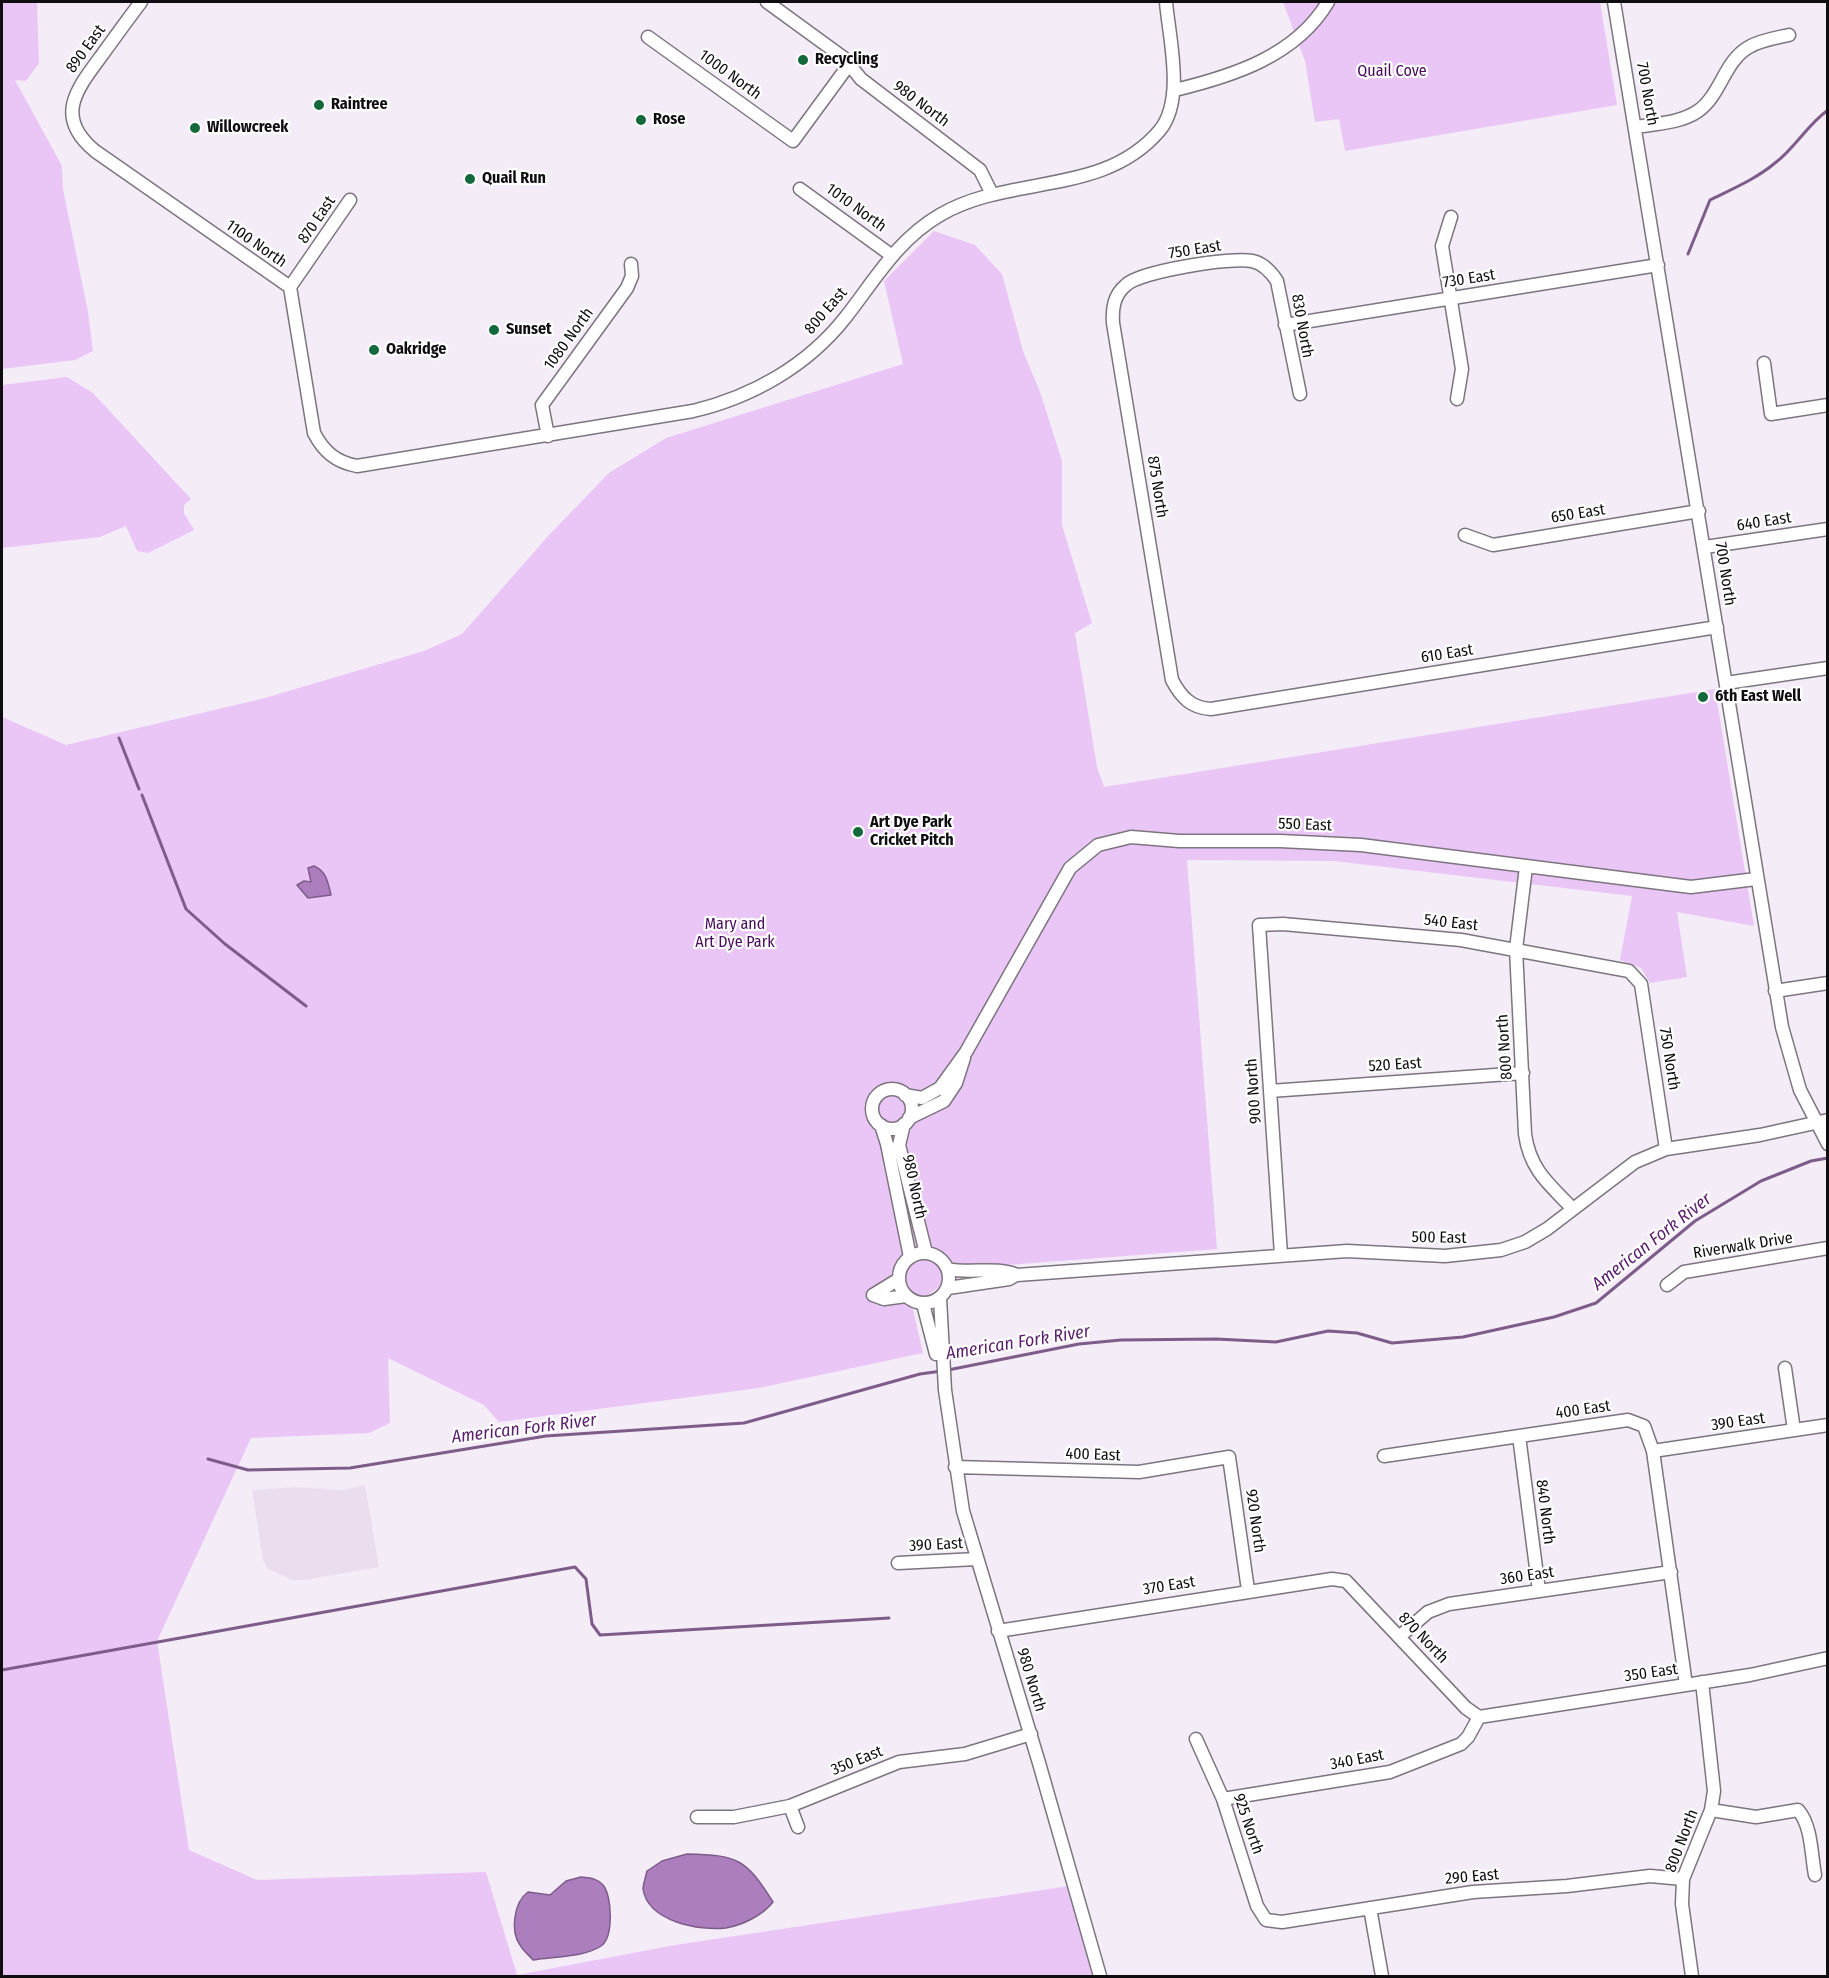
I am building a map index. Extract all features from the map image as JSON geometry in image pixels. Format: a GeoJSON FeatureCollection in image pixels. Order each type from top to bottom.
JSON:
{"type":"FeatureCollection","features":[{"type":"Feature","properties":{"kind":"street","name":"890 East"},"geometry":{"type":"LineString","coordinates":[[73,120],[73,102],[77,90],[141,2]]}},
{"type":"Feature","properties":{"kind":"street","name":"980 North"},"geometry":{"type":"LineString","coordinates":[[767,2],[844,58],[848,66],[861,79],[980,170],[992,194]]}},
{"type":"Feature","properties":{"kind":"street"},"geometry":{"type":"LineString","coordinates":[[1166,2],[1175,90],[1212,81],[1283,50],[1314,22],[1328,2]]}},
{"type":"Feature","properties":{"kind":"street","name":"700 North"},"geometry":{"type":"LineString","coordinates":[[1614,2],[1705,547],[1775,991],[1793,1071],[1821,1121],[1827,1144]]}},
{"type":"Feature","properties":{"kind":"street"},"geometry":{"type":"LineString","coordinates":[[1635,127],[1676,120],[1697,112],[1710,99],[1738,56],[1749,47],[1789,35]]}},
{"type":"Feature","properties":{"kind":"street","name":"1000 North"},"geometry":{"type":"LineString","coordinates":[[648,37],[793,141],[848,66]]}},
{"type":"Feature","properties":{"kind":"street","name":"800 East"},"geometry":{"type":"LineString","coordinates":[[327,453],[347,464],[369,465],[693,411],[730,400],[762,386],[793,366],[830,335],[891,255],[940,215],[992,194],[1099,173],[1156,134],[1171,111],[1175,90]]}},
{"type":"Feature","properties":{"kind":"street","name":"1100 North"},"geometry":{"type":"LineString","coordinates":[[73,120],[79,134],[95,152],[290,287],[311,425],[318,441],[327,453]]}},
{"type":"Feature","properties":{"kind":"street","name":"1010 North"},"geometry":{"type":"LineString","coordinates":[[800,189],[891,255]]}},
{"type":"Feature","properties":{"kind":"street","name":"870 East"},"geometry":{"type":"LineString","coordinates":[[290,287],[350,200]]}},
{"type":"Feature","properties":{"kind":"street"},"geometry":{"type":"LineString","coordinates":[[1451,217],[1442,246],[1462,369],[1457,399]]}},
{"type":"Feature","properties":{"kind":"street","name":"750 East"},"geometry":{"type":"LineString","coordinates":[[1130,281],[1140,275],[1228,261],[1253,261],[1265,267]]}},
{"type":"Feature","properties":{"kind":"street","name":"1080 North"},"geometry":{"type":"LineString","coordinates":[[548,436],[542,405],[627,288],[632,276],[630,264]]}},
{"type":"Feature","properties":{"kind":"street","name":"730 East"},"geometry":{"type":"LineString","coordinates":[[1285,325],[1658,265]]}},
{"type":"Feature","properties":{"kind":"street","name":"830 North"},"geometry":{"type":"LineString","coordinates":[[1265,267],[1277,281],[1300,394]]}},
{"type":"Feature","properties":{"kind":"street","name":"875 North"},"geometry":{"type":"LineString","coordinates":[[1130,281],[1115,300],[1113,323],[1172,680],[1185,700]]}},
{"type":"Feature","properties":{"kind":"street"},"geometry":{"type":"LineString","coordinates":[[1764,363],[1771,414],[1827,405]]}},
{"type":"Feature","properties":{"kind":"street","name":"650 East"},"geometry":{"type":"LineString","coordinates":[[1465,535],[1493,545],[1699,512]]}},
{"type":"Feature","properties":{"kind":"street","name":"640 East"},"geometry":{"type":"LineString","coordinates":[[1705,547],[1827,529]]}},
{"type":"Feature","properties":{"kind":"street","name":"610 East"},"geometry":{"type":"LineString","coordinates":[[1185,700],[1195,706],[1211,709],[1717,627]]}},
{"type":"Feature","properties":{"kind":"street"},"geometry":{"type":"LineString","coordinates":[[1726,683],[1827,668]]}},
{"type":"Feature","properties":{"kind":"street","name":"550 East"},"geometry":{"type":"LineString","coordinates":[[905,1095],[922,1098],[935,1093],[966,1052],[1062,881],[1082,856],[1105,841],[1131,837],[1179,841],[1334,843],[1392,848],[1691,887],[1756,879]]}},
{"type":"Feature","properties":{"kind":"street","name":"800 North"},"geometry":{"type":"LineString","coordinates":[[1526,867],[1516,949],[1528,1153],[1536,1170],[1573,1209]]}},
{"type":"Feature","properties":{"kind":"street","name":"540 East"},"geometry":{"type":"LineString","coordinates":[[1259,925],[1283,924],[1461,940],[1629,971],[1636,976]]}},
{"type":"Feature","properties":{"kind":"street","name":"900 North"},"geometry":{"type":"LineString","coordinates":[[1259,925],[1281,1255]]}},
{"type":"Feature","properties":{"kind":"street","name":"750 North"},"geometry":{"type":"LineString","coordinates":[[1636,976],[1641,984],[1666,1149]]}},
{"type":"Feature","properties":{"kind":"street"},"geometry":{"type":"LineString","coordinates":[[1775,991],[1827,983]]}},
{"type":"Feature","properties":{"kind":"street","name":"550 East"},"geometry":{"type":"LineString","coordinates":[[907,1121],[934,1108],[948,1096],[956,1083],[966,1052]]}},
{"type":"Feature","properties":{"kind":"street","name":"520 East"},"geometry":{"type":"LineString","coordinates":[[1270,1091],[1523,1073]]}},
{"type":"Feature","properties":{"kind":"street"},"geometry":{"type":"LineString","coordinates":[[891,1089],[905,1095],[911,1104],[907,1121],[890,1129],[880,1125],[873,1113],[874,1101],[879,1094],[891,1089]]}},
{"type":"Feature","properties":{"kind":"street","name":"980 North"},"geometry":{"type":"LineString","coordinates":[[907,1121],[898,1145],[927,1253]]}},
{"type":"Feature","properties":{"kind":"street","name":"500 East"},"geometry":{"type":"LineString","coordinates":[[944,1293],[1009,1279],[1017,1275],[1281,1255],[1347,1251],[1444,1256],[1475,1254],[1525,1242],[1635,1162],[1666,1149],[1726,1138],[1760,1136],[1821,1121]]}},
{"type":"Feature","properties":{"kind":"street","name":"980 North"},"geometry":{"type":"LineString","coordinates":[[880,1125],[887,1144],[910,1257]]}},
{"type":"Feature","properties":{"kind":"street","name":"Riverwalk Drive"},"geometry":{"type":"LineString","coordinates":[[1667,1285],[1684,1272],[1827,1248]]}},
{"type":"Feature","properties":{"kind":"street"},"geometry":{"type":"LineString","coordinates":[[899,1279],[873,1295],[884,1299],[906,1296],[922,1304],[944,1293],[948,1269],[940,1258],[927,1253],[910,1257],[900,1271],[899,1279],[906,1296]]}},
{"type":"Feature","properties":{"kind":"street","name":"500 East"},"geometry":{"type":"LineString","coordinates":[[948,1269],[962,1272],[1010,1271],[1017,1275]]}},
{"type":"Feature","properties":{"kind":"street","name":"980 North"},"geometry":{"type":"LineString","coordinates":[[939,1352],[944,1293]]}},
{"type":"Feature","properties":{"kind":"street","name":"980 North"},"geometry":{"type":"LineString","coordinates":[[922,1304],[939,1352],[963,1511],[1031,1734],[1100,1977]]}},
{"type":"Feature","properties":{"kind":"street"},"geometry":{"type":"LineString","coordinates":[[1785,1368],[1794,1430]]}},
{"type":"Feature","properties":{"kind":"street","name":"400 East"},"geometry":{"type":"LineString","coordinates":[[1384,1456],[1628,1420],[1644,1426],[1653,1450]]}},
{"type":"Feature","properties":{"kind":"street","name":"390 East"},"geometry":{"type":"LineString","coordinates":[[1653,1450],[1827,1425]]}},
{"type":"Feature","properties":{"kind":"street","name":"840 North"},"geometry":{"type":"LineString","coordinates":[[1519,1436],[1539,1591]]}},
{"type":"Feature","properties":{"kind":"street"},"geometry":{"type":"LineString","coordinates":[[1653,1450],[1686,1685]]}},
{"type":"Feature","properties":{"kind":"street","name":"400 East"},"geometry":{"type":"LineString","coordinates":[[955,1467],[1140,1472],[1228,1457]]}},
{"type":"Feature","properties":{"kind":"street","name":"920 North"},"geometry":{"type":"LineString","coordinates":[[1228,1457],[1248,1590]]}},
{"type":"Feature","properties":{"kind":"street","name":"390 East"},"geometry":{"type":"LineString","coordinates":[[898,1563],[977,1559]]}},
{"type":"Feature","properties":{"kind":"street","name":"360 East"},"geometry":{"type":"LineString","coordinates":[[1399,1637],[1419,1618],[1438,1607],[1671,1572]]}},
{"type":"Feature","properties":{"kind":"street","name":"370 East"},"geometry":{"type":"LineString","coordinates":[[998,1631],[1248,1590],[1332,1579],[1346,1581]]}},
{"type":"Feature","properties":{"kind":"street","name":"870 North"},"geometry":{"type":"LineString","coordinates":[[1346,1581],[1466,1707],[1479,1717]]}},
{"type":"Feature","properties":{"kind":"street","name":"350 East"},"geometry":{"type":"LineString","coordinates":[[1479,1717],[1770,1672],[1827,1658]]}},
{"type":"Feature","properties":{"kind":"street","name":"800 North"},"geometry":{"type":"LineString","coordinates":[[1692,1977],[1682,1904],[1683,1879],[1711,1810],[1714,1772],[1702,1682]]}},
{"type":"Feature","properties":{"kind":"street","name":"340 East"},"geometry":{"type":"LineString","coordinates":[[1222,1799],[1390,1772],[1461,1744],[1468,1737],[1479,1717]]}},
{"type":"Feature","properties":{"kind":"street","name":"350 East"},"geometry":{"type":"LineString","coordinates":[[697,1817],[734,1817],[790,1806],[899,1762],[972,1752],[1031,1734]]}},
{"type":"Feature","properties":{"kind":"street","name":"925 North"},"geometry":{"type":"LineString","coordinates":[[1196,1739],[1222,1799],[1257,1906],[1266,1920]]}},
{"type":"Feature","properties":{"kind":"street"},"geometry":{"type":"LineString","coordinates":[[790,1806],[798,1827]]}},
{"type":"Feature","properties":{"kind":"street"},"geometry":{"type":"LineString","coordinates":[[1711,1810],[1756,1817],[1798,1810],[1804,1817],[1808,1830],[1815,1875]]}},
{"type":"Feature","properties":{"kind":"street","name":"290 East"},"geometry":{"type":"LineString","coordinates":[[1266,1920],[1282,1922],[1473,1892],[1567,1886],[1650,1876],[1683,1879]]}},
{"type":"Feature","properties":{"kind":"street"},"geometry":{"type":"LineString","coordinates":[[1370,1908],[1382,1977]]}},
{"type":"Feature","properties":{"kind":"shaded area"},"geometry":{"type":"Polygon","coordinates":[[[314,866],[324,874],[331,895],[308,898],[297,885],[304,881],[311,882],[308,868],[314,866]]]}},
{"type":"Feature","properties":{"kind":"shaded area"},"geometry":{"type":"Polygon","coordinates":[[[365,1485],[379,1567],[304,1580],[292,1580],[268,1569],[263,1560],[252,1490],[295,1487],[343,1490],[365,1485]]]}},
{"type":"Feature","properties":{"kind":"shaded area"},"geometry":{"type":"Polygon","coordinates":[[[687,1854],[718,1856],[739,1862],[755,1876],[773,1902],[752,1919],[726,1928],[690,1926],[665,1917],[647,1900],[643,1889],[647,1871],[662,1861],[687,1854]]]}},
{"type":"Feature","properties":{"kind":"shaded area"},"geometry":{"type":"Polygon","coordinates":[[[581,1877],[598,1881],[606,1890],[610,1906],[610,1925],[605,1941],[601,1946],[586,1953],[533,1960],[521,1947],[515,1932],[515,1917],[519,1903],[528,1892],[550,1895],[566,1881],[581,1877]]]}},
{"type":"Feature","properties":{"kind":"green space"},"geometry":{"type":"Polygon","coordinates":[[[2,2],[37,2],[39,63],[26,81],[15,80],[62,166],[63,189],[88,312],[93,351],[75,360],[2,369],[2,2]]]}},
{"type":"Feature","properties":{"kind":"green space","name":"Quail Cove"},"geometry":{"type":"Polygon","coordinates":[[[1283,2],[1600,2],[1617,105],[1345,151],[1339,119],[1315,122],[1305,61],[1283,2]]]}},
{"type":"Feature","properties":{"kind":"green space","name":"Mary and Art Dye Park"},"geometry":{"type":"Polygon","coordinates":[[[934,231],[975,245],[1002,274],[1023,351],[1040,392],[1062,461],[1062,525],[1092,623],[1075,633],[1097,767],[1104,787],[1715,689],[1754,926],[1677,912],[1687,977],[1650,983],[1641,968],[1620,960],[1632,896],[1334,861],[1187,860],[1217,1249],[968,1268],[912,1305],[923,1353],[759,1388],[499,1422],[484,1405],[388,1358],[390,1423],[369,1433],[251,1438],[157,1641],[189,1850],[257,1880],[486,1872],[517,1975],[675,1945],[1069,1886],[1093,1976],[2,1976],[2,717],[66,745],[265,698],[424,651],[462,634],[549,535],[609,473],[666,438],[903,364],[884,281],[934,231]]]}},
{"type":"Feature","properties":{"kind":"green space"},"geometry":{"type":"Polygon","coordinates":[[[67,377],[93,393],[191,499],[184,505],[184,513],[194,530],[148,553],[137,551],[126,526],[100,537],[2,548],[2,385],[67,377]]]}},
{"type":"Feature","properties":{"kind":"waterway"},"geometry":{"type":"LineString","coordinates":[[1688,254],[1710,200],[1768,169],[1828,110]]}},
{"type":"Feature","properties":{"kind":"waterway"},"geometry":{"type":"LineString","coordinates":[[119,738],[139,789]]}},
{"type":"Feature","properties":{"kind":"waterway"},"geometry":{"type":"LineString","coordinates":[[142,795],[186,909],[225,944],[306,1006]]}},
{"type":"Feature","properties":{"kind":"waterway","name":"American Fork River"},"geometry":{"type":"LineString","coordinates":[[948,1370],[1079,1344],[1121,1340],[1216,1339],[1276,1342],[1328,1331],[1357,1333],[1392,1343],[1463,1337],[1554,1317],[1596,1303],[1695,1221],[1761,1181],[1811,1161],[1828,1158]]}},
{"type":"Feature","properties":{"kind":"waterway","name":"American Fork River"},"geometry":{"type":"LineString","coordinates":[[208,1459],[248,1470],[350,1468],[546,1436],[744,1423],[920,1374],[942,1371]]}},
{"type":"Feature","properties":{"kind":"waterway"},"geometry":{"type":"LineString","coordinates":[[2,1670],[575,1567],[586,1579],[592,1624],[600,1635],[889,1618]]}},
{"type":"Feature","properties":{"kind":"place","name":"Recycling"},"geometry":{"type":"Point","coordinates":[803,60]}},
{"type":"Feature","properties":{"kind":"place","name":"Raintree"},"geometry":{"type":"Point","coordinates":[319,105]}},
{"type":"Feature","properties":{"kind":"place","name":"Rose"},"geometry":{"type":"Point","coordinates":[641,120]}},
{"type":"Feature","properties":{"kind":"place","name":"Willowcreek"},"geometry":{"type":"Point","coordinates":[195,128]}},
{"type":"Feature","properties":{"kind":"place","name":"Quail Run"},"geometry":{"type":"Point","coordinates":[470,179]}},
{"type":"Feature","properties":{"kind":"place","name":"Sunset"},"geometry":{"type":"Point","coordinates":[494,330]}},
{"type":"Feature","properties":{"kind":"place","name":"Oakridge"},"geometry":{"type":"Point","coordinates":[374,350]}},
{"type":"Feature","properties":{"kind":"place","name":"6th East Well"},"geometry":{"type":"Point","coordinates":[1703,697]}},
{"type":"Feature","properties":{"kind":"place","name":"Art Dye Park Cricket Pitch"},"geometry":{"type":"Point","coordinates":[858,832]}}]}
